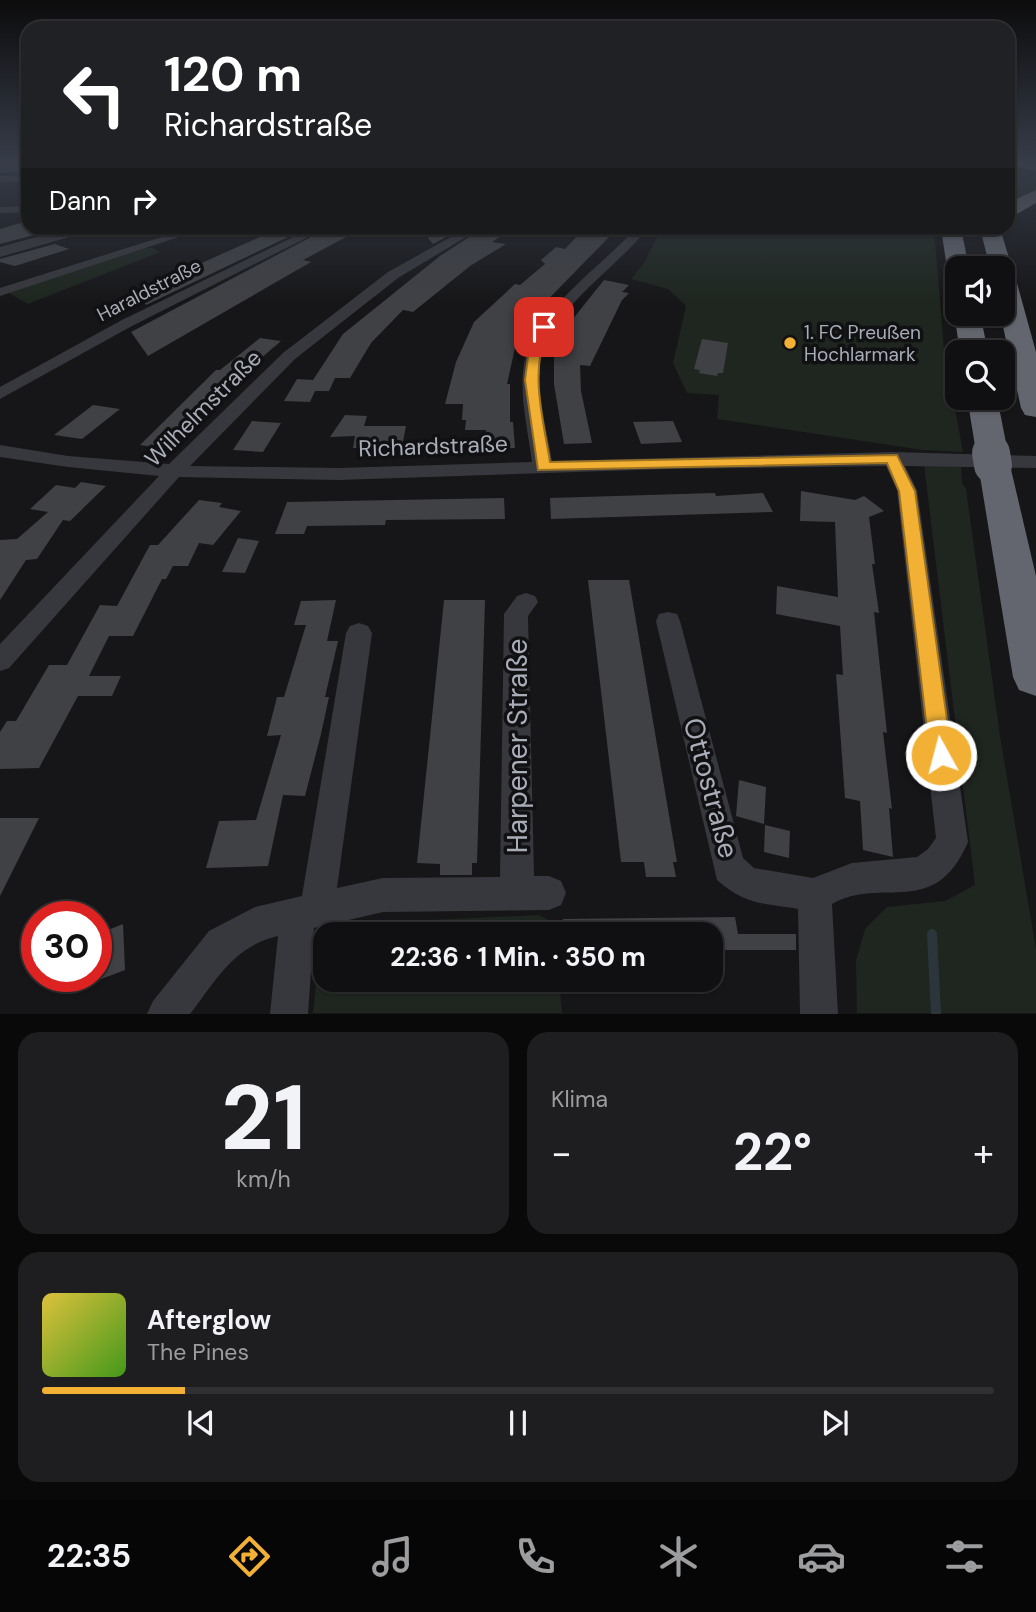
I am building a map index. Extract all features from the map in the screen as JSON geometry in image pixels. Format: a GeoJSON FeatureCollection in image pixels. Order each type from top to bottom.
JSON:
{"type":"FeatureCollection","features":[{"type":"Feature","properties":{"kind":"highway"},"geometry":{"type":"LineString","coordinates":[[951,235],[956,256]]}},
{"type":"Feature","properties":{"kind":"highway"},"geometry":{"type":"LineString","coordinates":[[992,235],[998,256]]}},
{"type":"Feature","properties":{"kind":"highway"},"geometry":{"type":"LineString","coordinates":[[1000,256],[1002,235]]}},
{"type":"Feature","properties":{"kind":"highway"},"geometry":{"type":"LineString","coordinates":[[1015,325],[1036,408]]}},
{"type":"Feature","properties":{"kind":"highway"},"geometry":{"type":"LineString","coordinates":[[984,410],[1036,677]]}},
{"type":"Feature","properties":{"kind":"street"},"geometry":{"type":"LineString","coordinates":[[0,210],[21,209]]}},
{"type":"Feature","properties":{"kind":"street"},"geometry":{"type":"LineString","coordinates":[[0,252],[60,235]]}},
{"type":"Feature","properties":{"kind":"street"},"geometry":{"type":"LineString","coordinates":[[0,292],[178,235]]}},
{"type":"Feature","properties":{"kind":"street","name":"Haraldstraße"},"geometry":{"type":"LineString","coordinates":[[0,394],[127,323],[306,235]]}},
{"type":"Feature","properties":{"kind":"street","name":"Wilhelmstraße"},"geometry":{"type":"LineString","coordinates":[[0,661],[243,399],[318,332],[393,275],[463,235]]}},
{"type":"Feature","properties":{"kind":"street"},"geometry":{"type":"LineString","coordinates":[[543,467],[531,380],[536,342],[544,327],[564,304],[636,235]]}},
{"type":"Feature","properties":{"kind":"street","name":"Richardstraße"},"geometry":{"type":"LineString","coordinates":[[0,451],[88,465],[289,475],[892,458],[1036,462]]}},
{"type":"Feature","properties":{"kind":"street"},"geometry":{"type":"LineString","coordinates":[[819,1013],[815,895],[829,884],[866,878],[920,875],[944,860],[952,842],[907,491],[892,458]]}},
{"type":"Feature","properties":{"kind":"street","name":"Harpener Straße"},"geometry":{"type":"LineString","coordinates":[[166,1013],[222,944],[255,924],[383,895],[533,894],[516,614],[526,602]]}},
{"type":"Feature","properties":{"kind":"street","name":"Ottostraße"},"geometry":{"type":"LineString","coordinates":[[668,621],[729,868],[747,883],[815,895]]}},
{"type":"Feature","properties":{"kind":"street"},"geometry":{"type":"LineString","coordinates":[[289,1013],[359,633]]}},
{"type":"Feature","properties":{"kind":"shaded area","name":"1. FC Preußen Hochlarmark"},"geometry":{"type":"Polygon","coordinates":[[[658,235],[935,235],[945,355],[945,410],[955,410],[963,452],[923,450],[717,419],[719,395],[687,393],[673,363],[686,306],[668,289],[631,279],[644,263],[658,235]]]}},
{"type":"Feature","properties":{"kind":"shaded area"},"geometry":{"type":"Polygon","coordinates":[[[145,248],[160,252],[28,304],[7,292],[145,248]]]}},
{"type":"Feature","properties":{"kind":"shaded area"},"geometry":{"type":"Polygon","coordinates":[[[924,464],[961,464],[1000,736],[1036,949],[1036,1013],[857,1013],[856,960],[865,929],[887,907],[945,901],[975,885],[924,464]]]}},
{"type":"Feature","properties":{"kind":"shaded area"},"geometry":{"type":"Polygon","coordinates":[[[538,915],[553,922],[386,922],[538,915]]]}},
{"type":"Feature","properties":{"kind":"shaded area"},"geometry":{"type":"Polygon","coordinates":[[[315,992],[560,992],[562,1013],[313,1013],[315,992]]]}},
{"type":"Feature","properties":{"kind":"building"},"geometry":{"type":"Polygon","coordinates":[[[21,223],[21,235],[34,235],[0,244],[0,229],[21,223]]]}},
{"type":"Feature","properties":{"kind":"building"},"geometry":{"type":"Polygon","coordinates":[[[264,235],[292,235],[146,305],[141,297],[132,294],[264,235]]]}},
{"type":"Feature","properties":{"kind":"building"},"geometry":{"type":"Polygon","coordinates":[[[315,235],[350,235],[303,260],[311,262],[148,356],[131,332],[315,235]]]}},
{"type":"Feature","properties":{"kind":"building"},"geometry":{"type":"Polygon","coordinates":[[[426,235],[450,235],[433,244],[426,235]]]}},
{"type":"Feature","properties":{"kind":"building"},"geometry":{"type":"Polygon","coordinates":[[[472,235],[502,235],[492,242],[506,244],[470,266],[413,312],[403,310],[371,343],[350,378],[335,378],[329,391],[315,391],[310,402],[284,401],[297,379],[313,380],[343,334],[440,256],[472,235]]]}},
{"type":"Feature","properties":{"kind":"building"},"geometry":{"type":"Polygon","coordinates":[[[578,235],[611,235],[521,327],[524,328],[517,339],[507,384],[510,384],[510,422],[513,422],[515,448],[486,449],[486,430],[465,430],[466,420],[462,420],[463,404],[445,404],[456,362],[474,322],[515,284],[520,285],[545,264],[541,260],[556,247],[565,249],[578,235]]]}},
{"type":"Feature","properties":{"kind":"building"},"geometry":{"type":"Polygon","coordinates":[[[55,244],[69,249],[15,266],[0,262],[0,259],[55,244]]]}},
{"type":"Feature","properties":{"kind":"building"},"geometry":{"type":"Polygon","coordinates":[[[604,280],[629,285],[622,292],[629,293],[622,300],[590,366],[580,365],[581,391],[592,443],[564,444],[554,384],[554,356],[564,330],[604,280]]]}},
{"type":"Feature","properties":{"kind":"building"},"geometry":{"type":"Polygon","coordinates":[[[260,338],[281,341],[239,377],[236,376],[167,449],[140,445],[216,370],[220,370],[260,338]]]}},
{"type":"Feature","properties":{"kind":"building"},"geometry":{"type":"Polygon","coordinates":[[[702,339],[728,343],[723,373],[718,373],[717,376],[699,373],[700,370],[694,369],[702,339]]]}},
{"type":"Feature","properties":{"kind":"building"},"geometry":{"type":"Polygon","coordinates":[[[93,405],[120,409],[82,439],[54,435],[93,405]]]}},
{"type":"Feature","properties":{"kind":"building"},"geometry":{"type":"Polygon","coordinates":[[[345,415],[367,416],[364,426],[406,426],[402,447],[353,448],[355,436],[330,437],[345,415]]]}},
{"type":"Feature","properties":{"kind":"building"},"geometry":{"type":"Polygon","coordinates":[[[252,421],[281,423],[263,452],[233,450],[252,421]]]}},
{"type":"Feature","properties":{"kind":"building"},"geometry":{"type":"Polygon","coordinates":[[[673,421],[682,442],[641,444],[633,422],[673,421]]]}},
{"type":"Feature","properties":{"kind":"building"},"geometry":{"type":"Polygon","coordinates":[[[81,482],[106,486],[70,521],[63,520],[37,559],[26,560],[0,600],[0,540],[17,539],[48,512],[30,509],[56,485],[75,488],[81,482]]]}},
{"type":"Feature","properties":{"kind":"building"},"geometry":{"type":"Polygon","coordinates":[[[801,491],[855,500],[864,496],[884,511],[869,517],[879,613],[874,612],[887,733],[883,732],[892,809],[889,808],[893,857],[863,850],[860,801],[845,798],[836,674],[843,675],[840,626],[776,614],[777,586],[838,597],[835,522],[800,521],[801,491]]]}},
{"type":"Feature","properties":{"kind":"building"},"geometry":{"type":"Polygon","coordinates":[[[715,493],[716,496],[763,493],[773,512],[551,519],[550,498],[715,493]]]}},
{"type":"Feature","properties":{"kind":"building"},"geometry":{"type":"Polygon","coordinates":[[[504,498],[505,519],[386,520],[385,525],[307,526],[304,534],[275,534],[287,502],[504,498]]]}},
{"type":"Feature","properties":{"kind":"building"},"geometry":{"type":"Polygon","coordinates":[[[199,500],[222,503],[219,507],[241,511],[213,545],[199,543],[188,566],[173,566],[166,579],[162,579],[133,636],[109,636],[89,676],[121,676],[112,696],[78,696],[39,768],[0,769],[0,732],[7,721],[16,721],[49,665],[67,665],[100,605],[117,606],[150,545],[158,545],[199,500]]]}},
{"type":"Feature","properties":{"kind":"building"},"geometry":{"type":"Polygon","coordinates":[[[238,538],[259,541],[245,573],[222,572],[238,538]]]}},
{"type":"Feature","properties":{"kind":"building"},"geometry":{"type":"Polygon","coordinates":[[[588,580],[629,580],[677,862],[673,862],[676,877],[646,877],[644,862],[621,862],[588,580]]]}},
{"type":"Feature","properties":{"kind":"building"},"geometry":{"type":"Polygon","coordinates":[[[336,600],[327,641],[338,641],[325,697],[329,697],[305,796],[283,795],[268,866],[206,868],[219,821],[256,820],[281,735],[267,736],[277,697],[284,697],[306,625],[294,625],[301,601],[336,600]]]}},
{"type":"Feature","properties":{"kind":"building"},"geometry":{"type":"Polygon","coordinates":[[[444,600],[485,600],[477,863],[472,863],[472,875],[440,875],[440,864],[417,863],[444,600]]]}},
{"type":"Feature","properties":{"kind":"building"},"geometry":{"type":"Polygon","coordinates":[[[739,780],[766,787],[764,824],[736,816],[739,780]]]}},
{"type":"Feature","properties":{"kind":"building"},"geometry":{"type":"Polygon","coordinates":[[[0,818],[39,818],[0,896],[0,818]]]}},
{"type":"Feature","properties":{"kind":"building"},"geometry":{"type":"Polygon","coordinates":[[[765,825],[790,831],[789,858],[764,852],[765,825]]]}},
{"type":"Feature","properties":{"kind":"building"},"geometry":{"type":"Polygon","coordinates":[[[735,917],[738,934],[796,934],[796,950],[723,950],[723,922],[563,922],[563,919],[735,917]]]}},
{"type":"Feature","properties":{"kind":"building"},"geometry":{"type":"Polygon","coordinates":[[[123,924],[125,970],[112,975],[112,928],[123,924]]]}},
{"type":"Feature","properties":{"kind":"waterway"},"geometry":{"type":"LineString","coordinates":[[932,934],[936,1014]]}},
{"type":"Feature","properties":{"kind":"place","name":"1. FC Preußen Hochlarmark"},"geometry":{"type":"Point","coordinates":[790,343]}},
{"type":"Feature","properties":{"kind":"route"},"geometry":{"type":"LineString","coordinates":[[544,327],[536,342],[531,380],[543,467],[892,458],[907,491],[941,755]]}}]}
